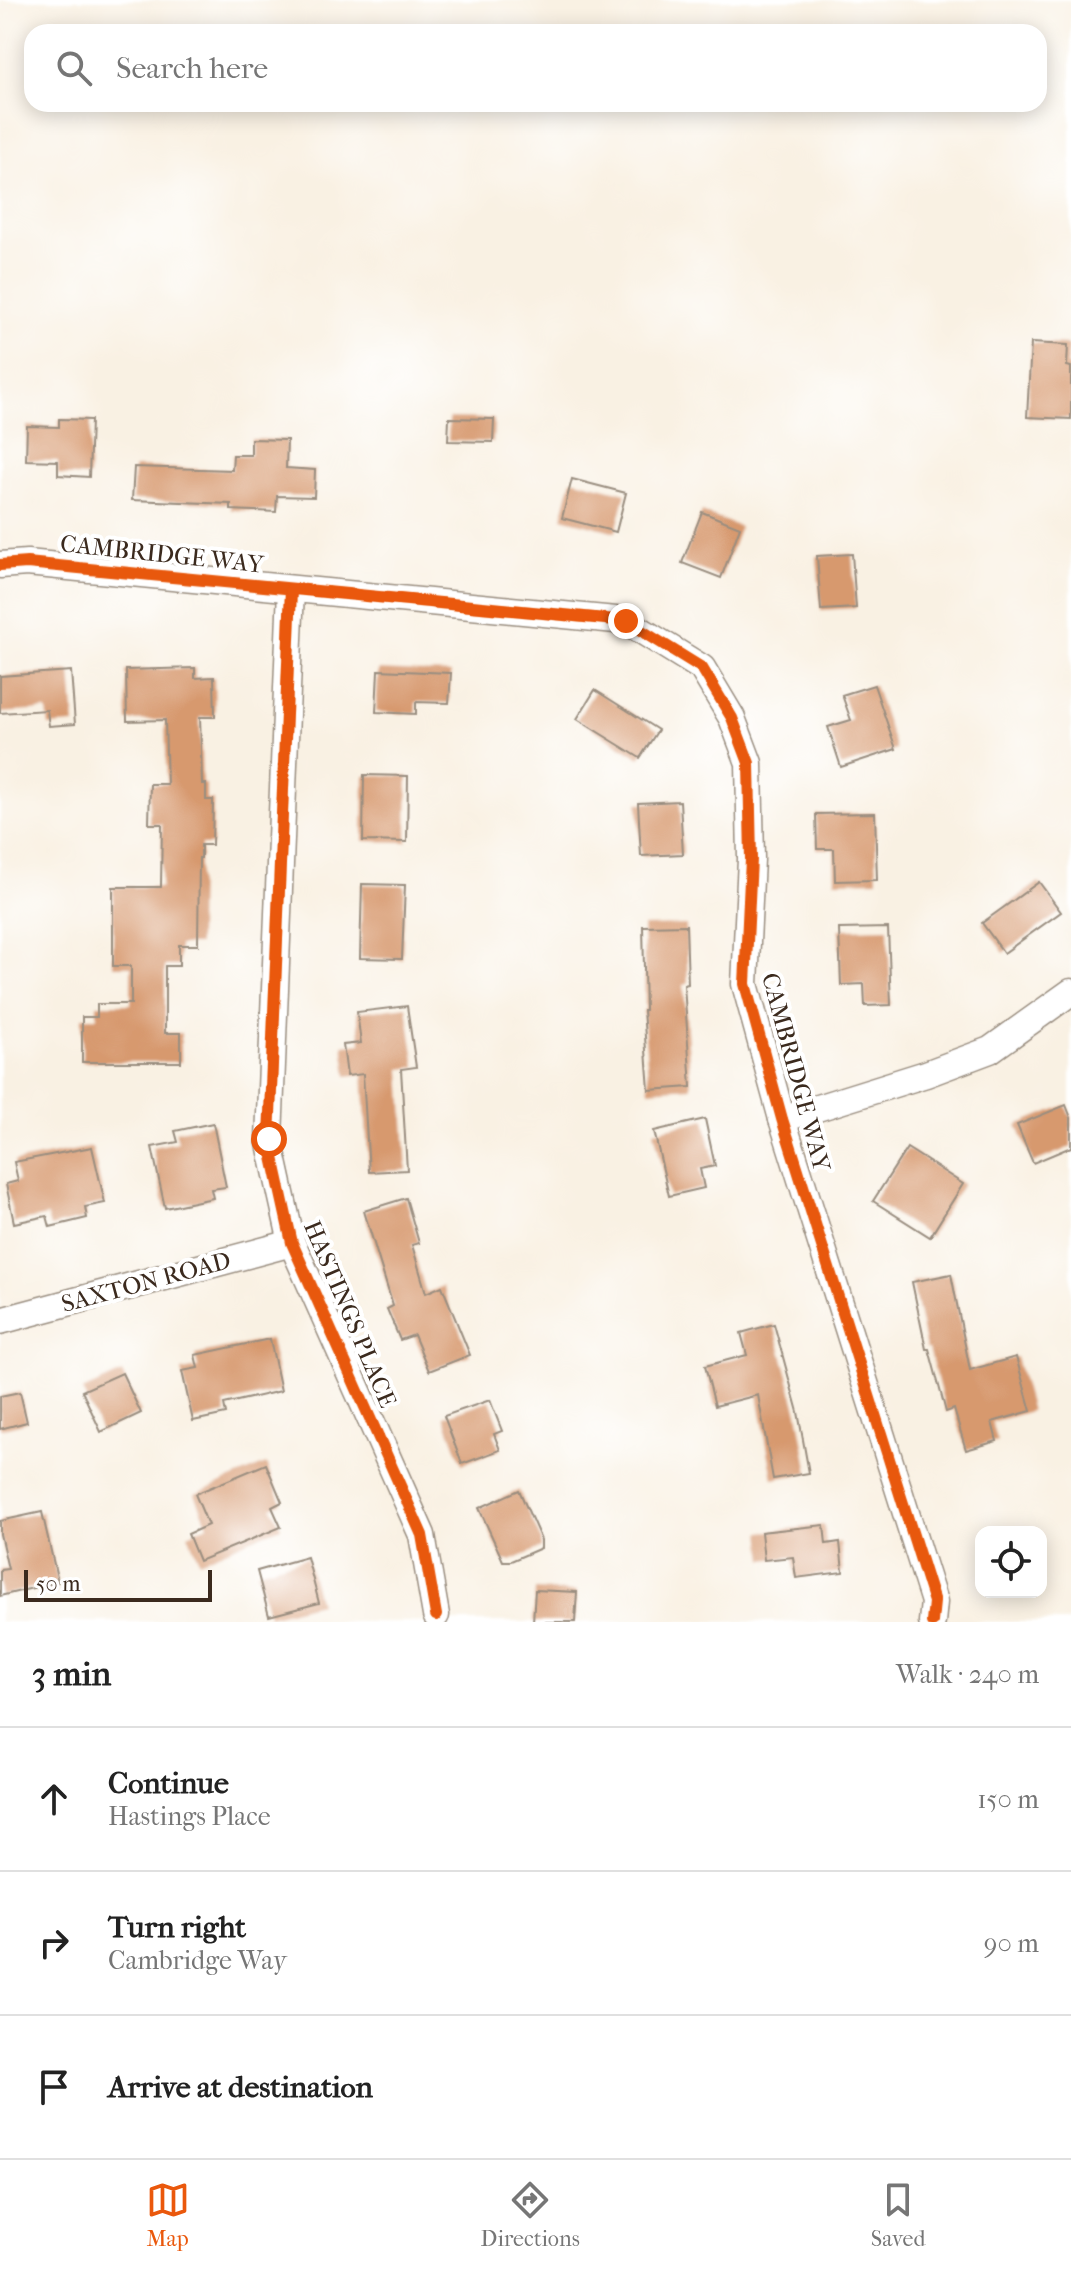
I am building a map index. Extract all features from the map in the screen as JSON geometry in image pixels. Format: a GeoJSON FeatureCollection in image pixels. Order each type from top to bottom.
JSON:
{"type":"FeatureCollection","features":[{"type":"Feature","properties":{"kind":"street","name":"CAMBRIDGE WAY"},"geometry":{"type":"LineString","coordinates":[[0,565],[27,563],[626,621],[702,668],[732,718],[749,763],[751,859],[745,984],[782,1119],[934,1602],[932,1622]]}},
{"type":"Feature","properties":{"kind":"street","name":"HASTINGS PLACE"},"geometry":{"type":"LineString","coordinates":[[291,589],[269,1139],[292,1243],[422,1535],[436,1615]]}},
{"type":"Feature","properties":{"kind":"street"},"geometry":{"type":"LineString","coordinates":[[782,1119],[926,1074],[990,1050],[1068,1002]]}},
{"type":"Feature","properties":{"kind":"street","name":"SAXTON ROAD"},"geometry":{"type":"LineString","coordinates":[[0,1321],[292,1243]]}},
{"type":"Feature","properties":{"kind":"building"},"geometry":{"type":"Polygon","coordinates":[[[1031,343],[1068,345],[1071,419],[1027,417],[1031,343]]]}},
{"type":"Feature","properties":{"kind":"building"},"geometry":{"type":"Polygon","coordinates":[[[449,418],[494,419],[493,442],[448,441],[449,418]]]}},
{"type":"Feature","properties":{"kind":"building"},"geometry":{"type":"Polygon","coordinates":[[[59,419],[91,420],[89,477],[58,475],[58,461],[26,460],[27,426],[59,427],[59,419]]]}},
{"type":"Feature","properties":{"kind":"building"},"geometry":{"type":"Polygon","coordinates":[[[251,439],[287,440],[286,468],[315,470],[314,497],[277,496],[276,512],[231,510],[231,504],[132,500],[134,467],[232,470],[233,455],[251,455],[251,439]]]}},
{"type":"Feature","properties":{"kind":"building"},"geometry":{"type":"Polygon","coordinates":[[[572,479],[626,493],[616,532],[562,518],[572,479]]]}},
{"type":"Feature","properties":{"kind":"building"},"geometry":{"type":"Polygon","coordinates":[[[702,512],[740,527],[721,578],[682,563],[702,512]]]}},
{"type":"Feature","properties":{"kind":"building"},"geometry":{"type":"Polygon","coordinates":[[[852,554],[856,608],[821,610],[817,556],[852,554]]]}},
{"type":"Feature","properties":{"kind":"building"},"geometry":{"type":"Polygon","coordinates":[[[195,668],[195,678],[214,677],[215,717],[200,717],[202,784],[206,784],[206,800],[213,800],[212,845],[201,845],[199,858],[198,945],[179,945],[179,966],[165,966],[165,1033],[181,1033],[181,1062],[82,1062],[82,1017],[97,1017],[97,1004],[131,1004],[131,966],[113,966],[113,887],[161,887],[162,824],[149,824],[150,784],[167,784],[165,720],[127,721],[126,670],[195,668]]]}},
{"type":"Feature","properties":{"kind":"building"},"geometry":{"type":"Polygon","coordinates":[[[378,670],[451,673],[449,703],[416,702],[416,714],[376,712],[378,670]]]}},
{"type":"Feature","properties":{"kind":"building"},"geometry":{"type":"Polygon","coordinates":[[[71,671],[75,724],[49,726],[47,710],[0,713],[0,676],[71,671]]]}},
{"type":"Feature","properties":{"kind":"building"},"geometry":{"type":"Polygon","coordinates":[[[874,685],[896,749],[841,767],[828,727],[851,720],[842,695],[874,685]]]}},
{"type":"Feature","properties":{"kind":"building"},"geometry":{"type":"Polygon","coordinates":[[[595,690],[658,730],[640,758],[577,719],[595,690]]]}},
{"type":"Feature","properties":{"kind":"building"},"geometry":{"type":"Polygon","coordinates":[[[364,775],[408,776],[407,842],[363,841],[364,775]]]}},
{"type":"Feature","properties":{"kind":"building"},"geometry":{"type":"Polygon","coordinates":[[[680,801],[683,854],[641,856],[638,803],[680,801]]]}},
{"type":"Feature","properties":{"kind":"building"},"geometry":{"type":"Polygon","coordinates":[[[875,813],[877,880],[835,881],[834,849],[817,849],[816,814],[875,813]]]}},
{"type":"Feature","properties":{"kind":"building"},"geometry":{"type":"Polygon","coordinates":[[[1039,882],[1061,912],[1004,953],[982,923],[1039,882]]]}},
{"type":"Feature","properties":{"kind":"building"},"geometry":{"type":"Polygon","coordinates":[[[362,884],[405,885],[402,959],[360,958],[362,884]]]}},
{"type":"Feature","properties":{"kind":"building"},"geometry":{"type":"Polygon","coordinates":[[[686,925],[688,984],[684,985],[691,1087],[649,1090],[643,1010],[643,926],[686,925]]]}},
{"type":"Feature","properties":{"kind":"building"},"geometry":{"type":"Polygon","coordinates":[[[888,928],[891,1005],[865,1006],[864,984],[841,985],[839,929],[888,928]]]}},
{"type":"Feature","properties":{"kind":"building"},"geometry":{"type":"Polygon","coordinates":[[[407,1006],[416,1067],[401,1069],[407,1170],[369,1172],[363,1074],[347,1076],[343,1045],[361,1043],[357,1012],[407,1006]]]}},
{"type":"Feature","properties":{"kind":"building"},"geometry":{"type":"Polygon","coordinates":[[[1066,1105],[1071,1118],[1071,1147],[1033,1163],[1017,1125],[1066,1105]]]}},
{"type":"Feature","properties":{"kind":"building"},"geometry":{"type":"Polygon","coordinates":[[[705,1119],[715,1166],[700,1169],[704,1188],[669,1196],[654,1131],[705,1119]]]}},
{"type":"Feature","properties":{"kind":"building"},"geometry":{"type":"Polygon","coordinates":[[[213,1123],[226,1187],[211,1189],[213,1198],[165,1208],[152,1147],[178,1142],[175,1131],[213,1123]]]}},
{"type":"Feature","properties":{"kind":"building"},"geometry":{"type":"Polygon","coordinates":[[[92,1147],[105,1203],[85,1207],[87,1218],[50,1227],[47,1216],[14,1223],[6,1184],[18,1181],[14,1162],[92,1147]]]}},
{"type":"Feature","properties":{"kind":"building"},"geometry":{"type":"Polygon","coordinates":[[[907,1148],[963,1184],[930,1237],[873,1201],[907,1148]]]}},
{"type":"Feature","properties":{"kind":"building"},"geometry":{"type":"Polygon","coordinates":[[[406,1198],[419,1243],[412,1245],[426,1293],[442,1286],[470,1355],[429,1371],[414,1335],[400,1340],[387,1309],[393,1306],[364,1211],[406,1198]]]}},
{"type":"Feature","properties":{"kind":"building"},"geometry":{"type":"Polygon","coordinates":[[[951,1274],[970,1370],[1016,1357],[1031,1411],[992,1422],[997,1441],[966,1450],[954,1409],[946,1412],[929,1349],[926,1349],[912,1282],[951,1274]]]}},
{"type":"Feature","properties":{"kind":"building"},"geometry":{"type":"Polygon","coordinates":[[[774,1324],[798,1412],[809,1473],[773,1479],[758,1395],[715,1406],[705,1366],[747,1355],[741,1333],[774,1324]]]}},
{"type":"Feature","properties":{"kind":"building"},"geometry":{"type":"Polygon","coordinates":[[[270,1339],[281,1391],[224,1404],[226,1414],[193,1421],[182,1371],[198,1368],[195,1355],[270,1339]]]}},
{"type":"Feature","properties":{"kind":"building"},"geometry":{"type":"Polygon","coordinates":[[[122,1373],[141,1413],[101,1432],[82,1391],[122,1373]]]}},
{"type":"Feature","properties":{"kind":"building"},"geometry":{"type":"Polygon","coordinates":[[[20,1392],[27,1422],[0,1429],[0,1396],[20,1392]]]}},
{"type":"Feature","properties":{"kind":"building"},"geometry":{"type":"Polygon","coordinates":[[[490,1400],[502,1431],[494,1434],[500,1450],[462,1464],[444,1416],[490,1400]]]}},
{"type":"Feature","properties":{"kind":"building"},"geometry":{"type":"Polygon","coordinates":[[[266,1464],[282,1502],[272,1507],[281,1527],[199,1561],[188,1534],[208,1525],[195,1494],[266,1464]]]}},
{"type":"Feature","properties":{"kind":"building"},"geometry":{"type":"Polygon","coordinates":[[[519,1490],[541,1540],[541,1548],[511,1561],[503,1561],[479,1508],[519,1490]]]}},
{"type":"Feature","properties":{"kind":"building"},"geometry":{"type":"Polygon","coordinates":[[[42,1512],[58,1582],[0,1596],[0,1570],[8,1569],[0,1521],[42,1512]]]}},
{"type":"Feature","properties":{"kind":"building"},"geometry":{"type":"Polygon","coordinates":[[[824,1525],[826,1544],[840,1542],[843,1572],[796,1578],[793,1557],[764,1560],[761,1532],[824,1525]]]}},
{"type":"Feature","properties":{"kind":"building"},"geometry":{"type":"Polygon","coordinates":[[[307,1557],[319,1603],[269,1616],[257,1571],[307,1557]]]}},
{"type":"Feature","properties":{"kind":"building"},"geometry":{"type":"Polygon","coordinates":[[[535,1590],[577,1592],[575,1622],[533,1622],[535,1590]]]}},
{"type":"Feature","properties":{"kind":"cycle path"},"geometry":{"type":"LineString","coordinates":[[0,565],[27,563],[626,621],[702,668],[732,718],[749,763],[751,859],[745,984],[782,1119],[934,1602],[932,1622]]}},
{"type":"Feature","properties":{"kind":"cycle path"},"geometry":{"type":"LineString","coordinates":[[291,589],[269,1139],[292,1243],[422,1535],[436,1615]]}},
{"type":"Feature","properties":{"kind":"route"},"geometry":{"type":"LineString","coordinates":[[269,1139],[291,589],[626,621]]}}]}
